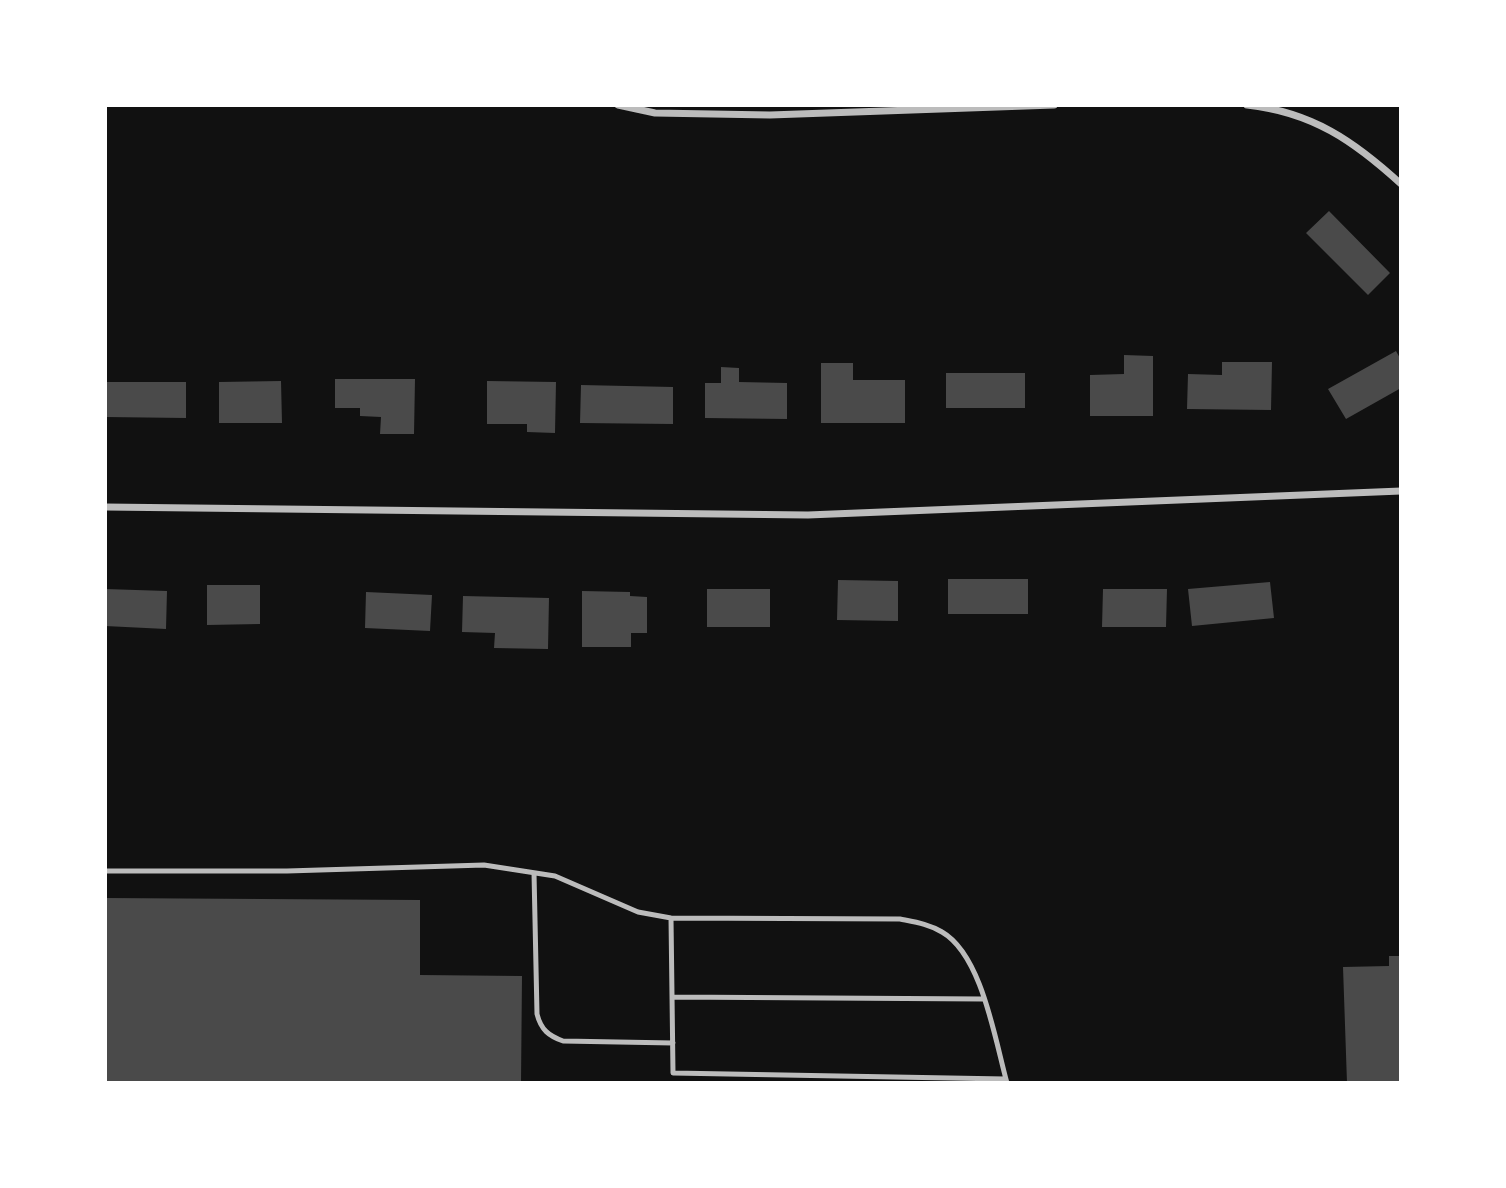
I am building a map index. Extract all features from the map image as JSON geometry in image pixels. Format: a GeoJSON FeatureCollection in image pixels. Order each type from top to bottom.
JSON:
{"type":"FeatureCollection","features":[{"type":"Feature","properties":{"kind":"street"},"geometry":{"type":"LineString","coordinates":[[618,105],[655,113],[770,115],[1054,105]]}},
{"type":"Feature","properties":{"kind":"street"},"geometry":{"type":"LineString","coordinates":[[1247,105],[1277,108],[1331,128],[1375,160],[1401,184]]}},
{"type":"Feature","properties":{"kind":"street"},"geometry":{"type":"LineString","coordinates":[[105,507],[808,515],[1401,491]]}},
{"type":"Feature","properties":{"kind":"lane"},"geometry":{"type":"LineString","coordinates":[[105,871],[286,871],[484,865],[555,876],[638,912],[671,918],[900,919],[929,925],[958,945],[968,960],[983,999],[1006,1081],[673,1073],[671,918]]}},
{"type":"Feature","properties":{"kind":"lane"},"geometry":{"type":"LineString","coordinates":[[534,873],[537,1014],[544,1031],[551,1037],[564,1041],[673,1044]]}},
{"type":"Feature","properties":{"kind":"lane"},"geometry":{"type":"LineString","coordinates":[[672,997],[983,999]]}},
{"type":"Feature","properties":{"kind":"building"},"geometry":{"type":"Polygon","coordinates":[[[1329,211],[1390,273],[1368,295],[1306,233],[1329,211]]]}},
{"type":"Feature","properties":{"kind":"building"},"geometry":{"type":"Polygon","coordinates":[[[1396,351],[1401,360],[1401,388],[1346,419],[1328,389],[1396,351]]]}},
{"type":"Feature","properties":{"kind":"building"},"geometry":{"type":"Polygon","coordinates":[[[1124,355],[1153,356],[1153,416],[1090,416],[1090,375],[1124,374],[1124,355]]]}},
{"type":"Feature","properties":{"kind":"building"},"geometry":{"type":"Polygon","coordinates":[[[1222,362],[1272,362],[1271,410],[1187,409],[1188,374],[1222,375],[1222,362]]]}},
{"type":"Feature","properties":{"kind":"building"},"geometry":{"type":"Polygon","coordinates":[[[821,363],[853,363],[853,380],[905,380],[905,423],[821,423],[821,363]]]}},
{"type":"Feature","properties":{"kind":"building"},"geometry":{"type":"Polygon","coordinates":[[[721,367],[739,368],[739,382],[787,383],[787,419],[705,418],[705,383],[721,383],[721,367]]]}},
{"type":"Feature","properties":{"kind":"building"},"geometry":{"type":"Polygon","coordinates":[[[946,373],[1025,373],[1025,408],[946,408],[946,373]]]}},
{"type":"Feature","properties":{"kind":"building"},"geometry":{"type":"Polygon","coordinates":[[[335,379],[415,379],[414,434],[380,434],[381,417],[360,416],[360,408],[335,408],[335,379]]]}},
{"type":"Feature","properties":{"kind":"building"},"geometry":{"type":"Polygon","coordinates":[[[281,381],[282,423],[219,423],[219,382],[281,381]]]}},
{"type":"Feature","properties":{"kind":"building"},"geometry":{"type":"Polygon","coordinates":[[[487,381],[556,382],[555,433],[527,432],[527,424],[487,424],[487,381]]]}},
{"type":"Feature","properties":{"kind":"building"},"geometry":{"type":"Polygon","coordinates":[[[105,382],[186,382],[186,418],[105,417],[105,382]]]}},
{"type":"Feature","properties":{"kind":"building"},"geometry":{"type":"Polygon","coordinates":[[[581,385],[673,387],[673,424],[580,423],[581,385]]]}},
{"type":"Feature","properties":{"kind":"building"},"geometry":{"type":"Polygon","coordinates":[[[948,579],[1028,579],[1028,614],[948,614],[948,579]]]}},
{"type":"Feature","properties":{"kind":"building"},"geometry":{"type":"Polygon","coordinates":[[[838,580],[898,581],[898,621],[837,620],[838,580]]]}},
{"type":"Feature","properties":{"kind":"building"},"geometry":{"type":"Polygon","coordinates":[[[1270,582],[1274,618],[1192,626],[1188,589],[1270,582]]]}},
{"type":"Feature","properties":{"kind":"building"},"geometry":{"type":"Polygon","coordinates":[[[207,585],[260,585],[260,624],[207,625],[207,585]]]}},
{"type":"Feature","properties":{"kind":"building"},"geometry":{"type":"Polygon","coordinates":[[[105,589],[167,591],[166,629],[105,626],[105,589]]]}},
{"type":"Feature","properties":{"kind":"building"},"geometry":{"type":"Polygon","coordinates":[[[707,589],[770,589],[770,627],[707,627],[707,589]]]}},
{"type":"Feature","properties":{"kind":"building"},"geometry":{"type":"Polygon","coordinates":[[[1103,589],[1167,589],[1166,627],[1102,627],[1103,589]]]}},
{"type":"Feature","properties":{"kind":"building"},"geometry":{"type":"Polygon","coordinates":[[[582,591],[630,592],[630,596],[647,597],[647,633],[631,633],[631,647],[582,647],[582,591]]]}},
{"type":"Feature","properties":{"kind":"building"},"geometry":{"type":"Polygon","coordinates":[[[366,592],[432,595],[430,631],[365,628],[366,592]]]}},
{"type":"Feature","properties":{"kind":"building"},"geometry":{"type":"Polygon","coordinates":[[[463,596],[549,598],[548,649],[494,648],[495,633],[462,632],[463,596]]]}},
{"type":"Feature","properties":{"kind":"building"},"geometry":{"type":"Polygon","coordinates":[[[105,898],[420,900],[420,975],[522,976],[521,1083],[105,1083],[105,898]]]}},
{"type":"Feature","properties":{"kind":"building"},"geometry":{"type":"Polygon","coordinates":[[[1389,956],[1401,956],[1401,1083],[1347,1083],[1343,967],[1389,966],[1389,956]]]}}]}
